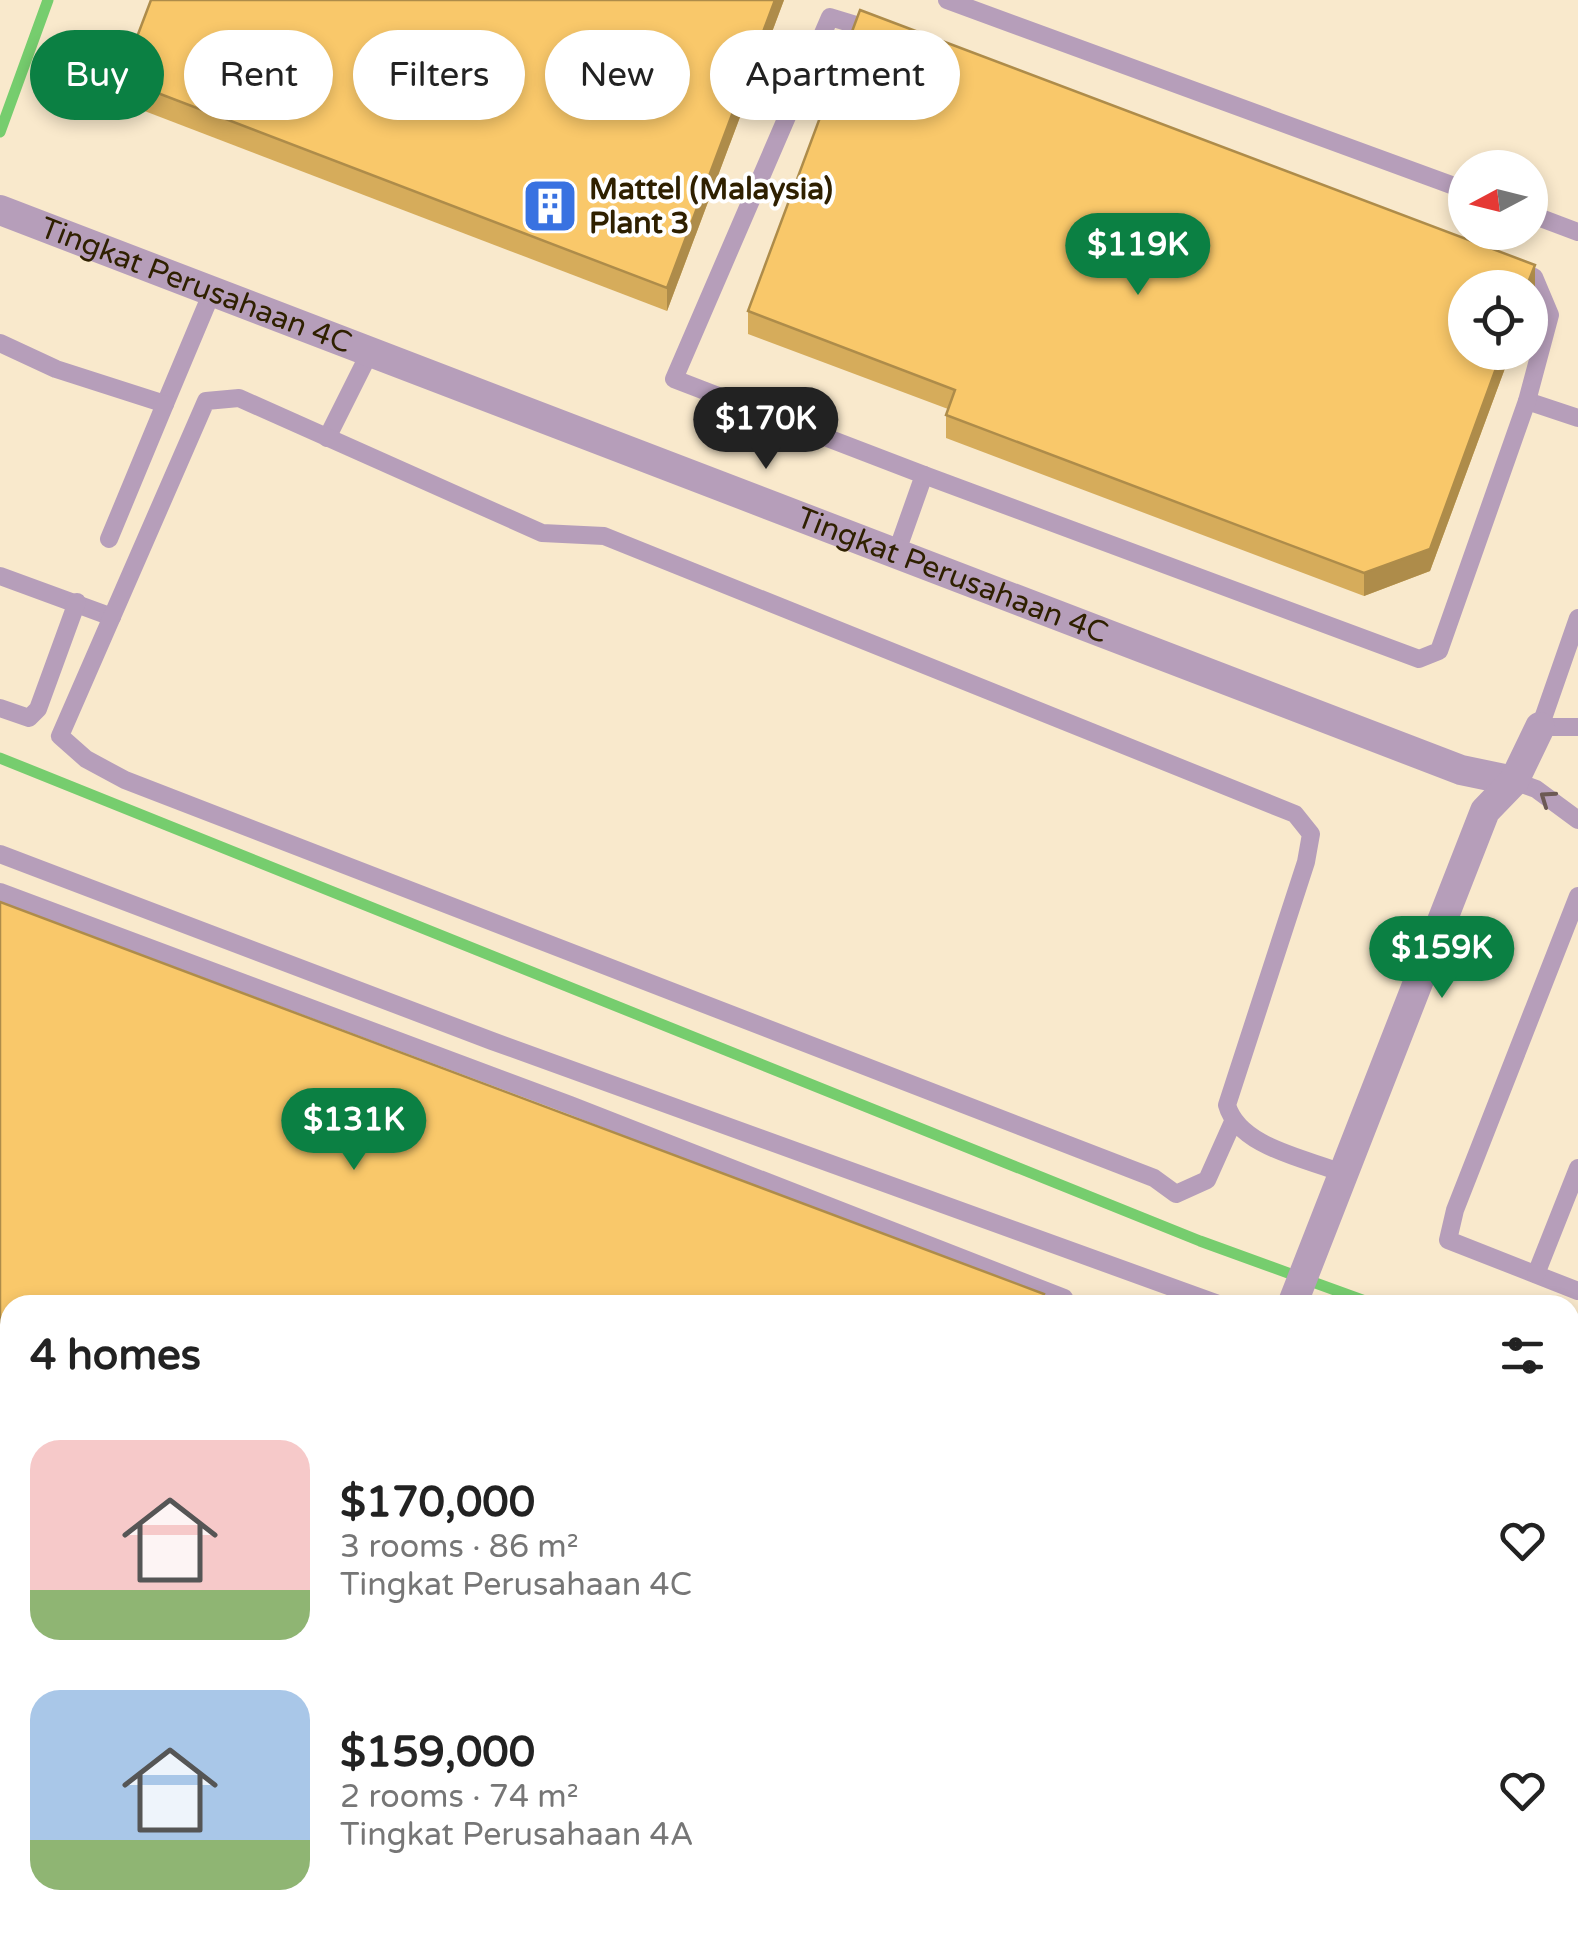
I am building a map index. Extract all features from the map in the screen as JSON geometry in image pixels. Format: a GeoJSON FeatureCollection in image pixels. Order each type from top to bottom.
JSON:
{"type":"FeatureCollection","features":[{"type":"Feature","properties":{"kind":"street","name":"Tingkat Perusahaan 4C"},"geometry":{"type":"LineString","coordinates":[[2,211],[1461,770],[1514,781]]}},
{"type":"Feature","properties":{"kind":"street"},"geometry":{"type":"LineString","coordinates":[[1296,1295],[1485,811],[1514,781],[1540,727]]}},
{"type":"Feature","properties":{"kind":"lane"},"geometry":{"type":"LineString","coordinates":[[947,0],[1448,184]]}},
{"type":"Feature","properties":{"kind":"lane"},"geometry":{"type":"LineString","coordinates":[[824,30],[830,17],[872,30]]}},
{"type":"Feature","properties":{"kind":"lane"},"geometry":{"type":"LineString","coordinates":[[786,120],[674,379],[1419,659],[1439,651],[1527,402],[1550,315],[1534,277],[1498,262]]}},
{"type":"Feature","properties":{"kind":"lane"},"geometry":{"type":"LineString","coordinates":[[1548,221],[1578,232]]}},
{"type":"Feature","properties":{"kind":"lane"},"geometry":{"type":"LineString","coordinates":[[109,539],[212,292]]}},
{"type":"Feature","properties":{"kind":"lane"},"geometry":{"type":"LineString","coordinates":[[0,343],[56,368],[165,404]]}},
{"type":"Feature","properties":{"kind":"lane"},"geometry":{"type":"LineString","coordinates":[[328,438],[370,352]]}},
{"type":"Feature","properties":{"kind":"lane"},"geometry":{"type":"LineString","coordinates":[[239,398],[328,438],[542,533],[604,536],[1295,814],[1311,834],[1306,862],[1227,1106],[1232,1124],[1207,1180],[1176,1194],[1154,1178],[124,780],[86,759],[60,736],[206,402],[239,398]]}},
{"type":"Feature","properties":{"kind":"lane"},"geometry":{"type":"LineString","coordinates":[[1527,402],[1578,418]]}},
{"type":"Feature","properties":{"kind":"lane"},"geometry":{"type":"LineString","coordinates":[[896,554],[924,475]]}},
{"type":"Feature","properties":{"kind":"lane"},"geometry":{"type":"LineString","coordinates":[[2,580],[77,602],[112,617]]}},
{"type":"Feature","properties":{"kind":"lane"},"geometry":{"type":"LineString","coordinates":[[0,708],[29,718],[38,709],[77,602]]}},
{"type":"Feature","properties":{"kind":"lane"},"geometry":{"type":"LineString","coordinates":[[1578,618],[1540,727],[1578,727]]}},
{"type":"Feature","properties":{"kind":"lane"},"geometry":{"type":"LineString","coordinates":[[1514,781],[1536,789],[1578,820]]}},
{"type":"Feature","properties":{"kind":"lane"},"geometry":{"type":"LineString","coordinates":[[0,854],[492,1041],[1194,1295]]}},
{"type":"Feature","properties":{"kind":"lane"},"geometry":{"type":"LineString","coordinates":[[0,892],[570,1105],[1056,1295]]}},
{"type":"Feature","properties":{"kind":"lane"},"geometry":{"type":"LineString","coordinates":[[1578,896],[1455,1210],[1448,1240],[1578,1291]]}},
{"type":"Feature","properties":{"kind":"lane"},"geometry":{"type":"LineString","coordinates":[[1232,1124],[1251,1137],[1342,1173]]}},
{"type":"Feature","properties":{"kind":"lane"},"geometry":{"type":"LineString","coordinates":[[1536,1274],[1578,1168]]}},
{"type":"Feature","properties":{"kind":"building"},"geometry":{"type":"Polygon","coordinates":[[[151,0],[775,0],[764,30],[710,30],[710,120],[730,120],[667,288],[228,120],[333,120],[333,30],[184,30],[184,103],[164,95],[164,30],[140,30],[151,0]]]}},
{"type":"Feature","properties":{"kind":"building"},"geometry":{"type":"Polygon","coordinates":[[[860,10],[913,30],[853,30],[860,10]]]}},
{"type":"Feature","properties":{"kind":"building"},"geometry":{"type":"Polygon","coordinates":[[[960,48],[1448,232],[1448,250],[1495,250],[1535,265],[1533,270],[1448,270],[1448,370],[1495,370],[1430,549],[1364,573],[946,415],[955,390],[748,311],[819,120],[960,120],[960,48]]]}},
{"type":"Feature","properties":{"kind":"building"},"geometry":{"type":"Polygon","coordinates":[[[0,902],[1044,1294],[1044,1295],[0,1295],[0,902]]]}},
{"type":"Feature","properties":{"kind":"waterway"},"geometry":{"type":"LineString","coordinates":[[0,132],[48,0]]}},
{"type":"Feature","properties":{"kind":"waterway"},"geometry":{"type":"LineString","coordinates":[[0,758],[1200,1241],[1348,1295]]}},
{"type":"Feature","properties":{"kind":"place","name":"Mattel (Malaysia) Plant 3"},"geometry":{"type":"Point","coordinates":[550,206]}}]}
